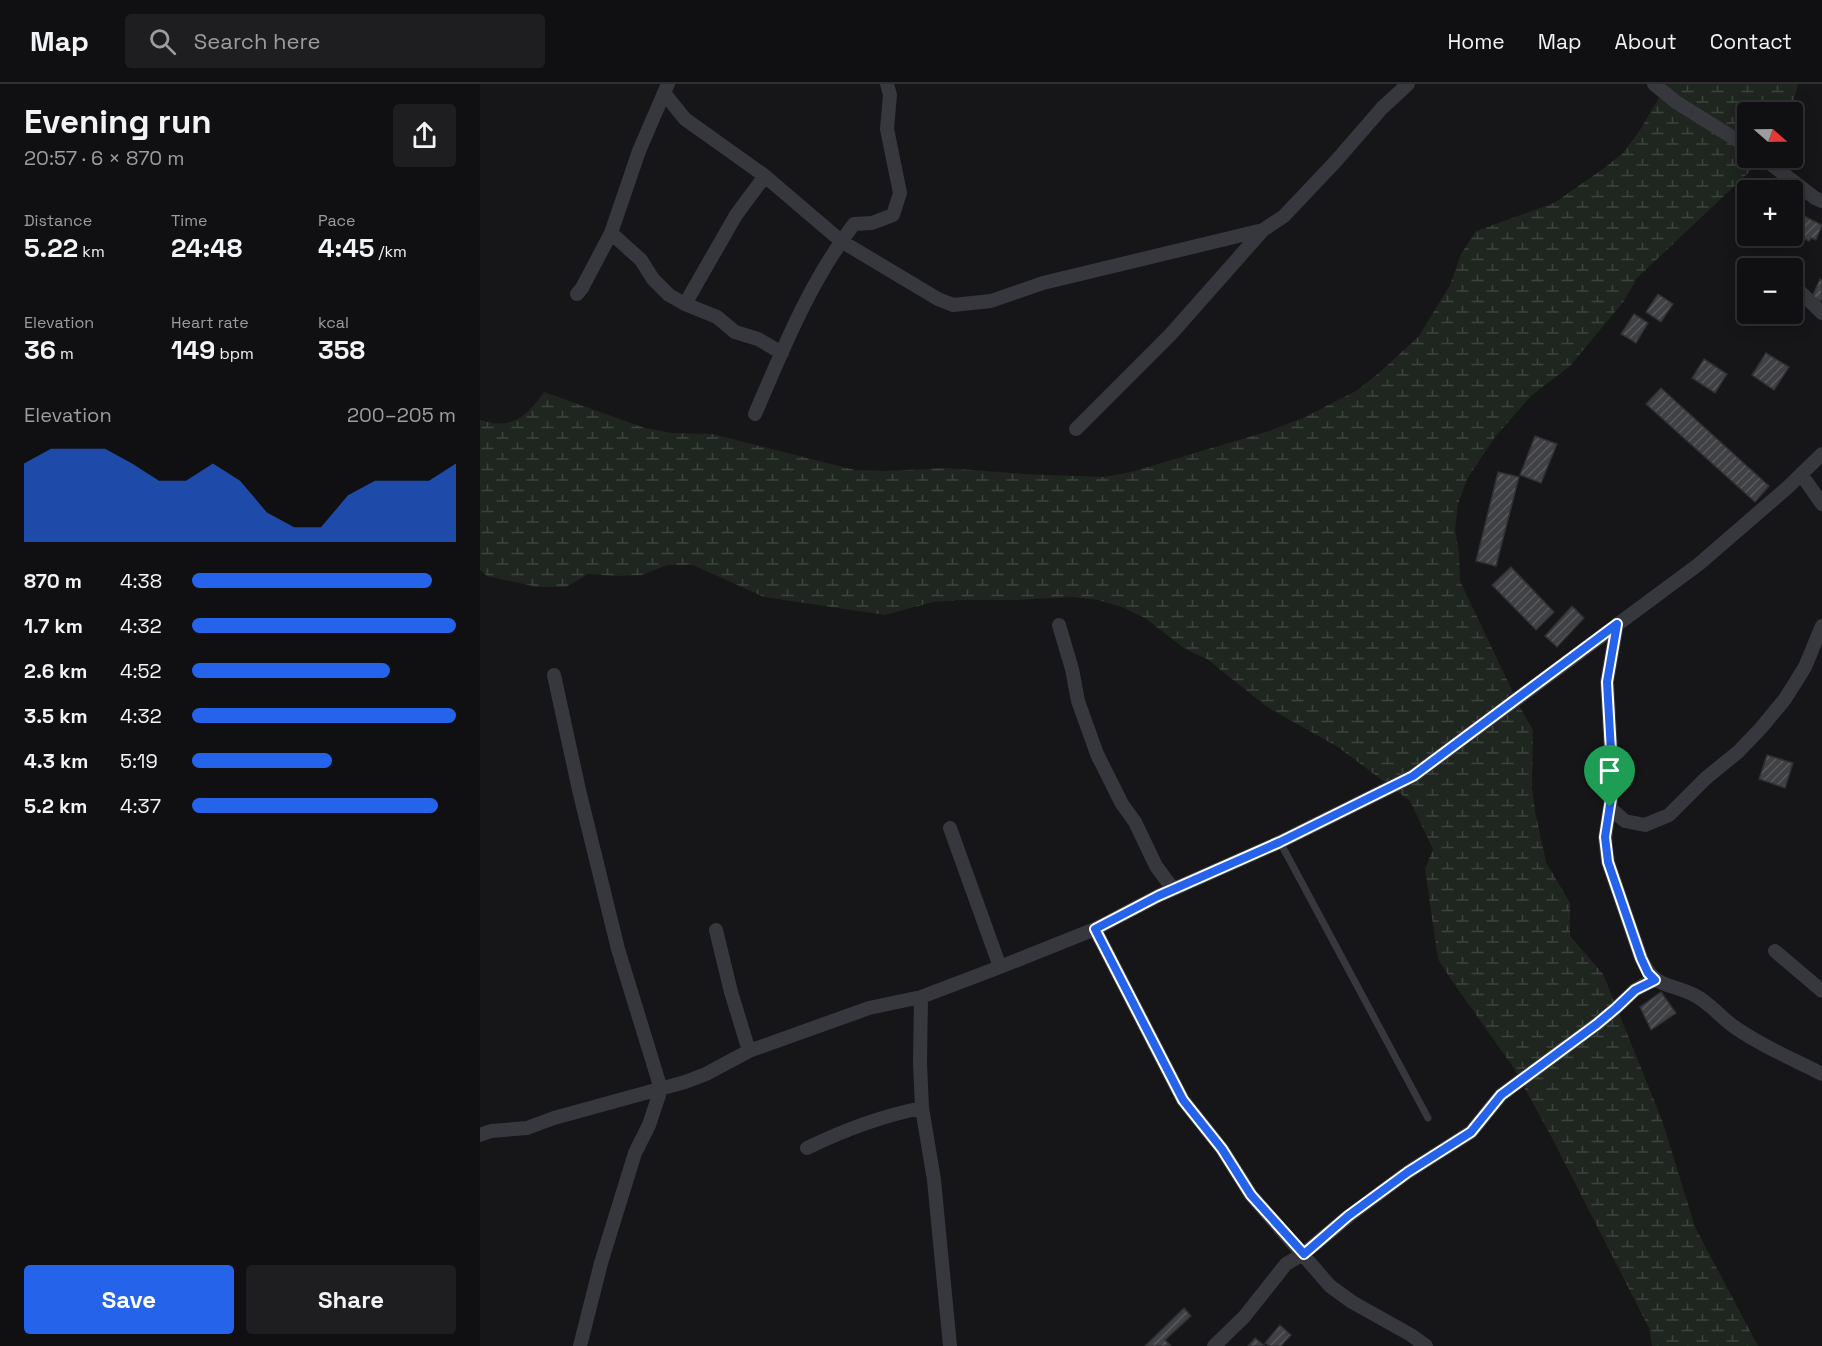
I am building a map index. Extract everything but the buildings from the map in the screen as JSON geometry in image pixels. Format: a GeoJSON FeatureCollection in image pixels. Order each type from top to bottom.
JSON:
{"type":"FeatureCollection","features":[{"type":"Feature","properties":{"kind":"street"},"geometry":{"type":"LineString","coordinates":[[755,414],[804,305],[841,241],[854,224],[872,223],[893,215],[900,193],[888,129],[890,95],[887,84]]}},
{"type":"Feature","properties":{"kind":"street"},"geometry":{"type":"LineString","coordinates":[[1076,429],[1171,334],[1263,230],[1284,216],[1382,108],[1408,84]]}},
{"type":"Feature","properties":{"kind":"street"},"geometry":{"type":"LineString","coordinates":[[1654,84],[1676,102],[1737,140]]}},
{"type":"Feature","properties":{"kind":"street"},"geometry":{"type":"LineString","coordinates":[[666,88],[685,119],[765,177],[841,241],[938,299],[953,305],[991,301],[1043,283],[1263,230]]}},
{"type":"Feature","properties":{"kind":"street"},"geometry":{"type":"LineString","coordinates":[[577,294],[611,233],[639,151],[666,88]]}},
{"type":"Feature","properties":{"kind":"street"},"geometry":{"type":"LineString","coordinates":[[1776,168],[1822,201]]}},
{"type":"Feature","properties":{"kind":"street"},"geometry":{"type":"LineString","coordinates":[[685,304],[736,215],[765,177]]}},
{"type":"Feature","properties":{"kind":"street"},"geometry":{"type":"LineString","coordinates":[[611,233],[641,260],[653,279],[669,296],[717,317],[735,332],[758,339],[782,353]]}},
{"type":"Feature","properties":{"kind":"street"},"geometry":{"type":"LineString","coordinates":[[1803,295],[1822,313]]}},
{"type":"Feature","properties":{"kind":"street"},"geometry":{"type":"LineString","coordinates":[[480,1135],[491,1131],[527,1128],[554,1118],[661,1089],[706,1074],[750,1051],[869,1008],[921,997],[1000,967],[1095,929],[1173,889],[1280,842],[1413,776],[1699,564],[1822,454]]}},
{"type":"Feature","properties":{"kind":"street"},"geometry":{"type":"LineString","coordinates":[[1801,474],[1822,504]]}},
{"type":"Feature","properties":{"kind":"street"},"geometry":{"type":"LineString","coordinates":[[1617,624],[1607,682],[1613,786],[1605,837],[1608,862],[1641,958],[1648,973],[1655,980],[1697,996],[1733,1027],[1822,1074]]}},
{"type":"Feature","properties":{"kind":"street"},"geometry":{"type":"LineString","coordinates":[[1059,625],[1072,669],[1078,701],[1097,754],[1122,804],[1136,822],[1156,866],[1173,889]]}},
{"type":"Feature","properties":{"kind":"street"},"geometry":{"type":"LineString","coordinates":[[1610,807],[1625,821],[1645,825],[1669,816],[1706,778],[1738,752],[1785,699],[1805,667],[1822,626]]}},
{"type":"Feature","properties":{"kind":"street"},"geometry":{"type":"LineString","coordinates":[[554,675],[579,790],[618,949],[661,1089],[649,1125],[636,1153],[602,1263],[580,1346]]}},
{"type":"Feature","properties":{"kind":"street"},"geometry":{"type":"LineString","coordinates":[[950,828],[1000,967]]}},
{"type":"Feature","properties":{"kind":"street"},"geometry":{"type":"LineString","coordinates":[[1095,929],[1183,1100],[1222,1149],[1251,1195],[1330,1286],[1352,1302],[1426,1346]]}},
{"type":"Feature","properties":{"kind":"street"},"geometry":{"type":"LineString","coordinates":[[716,930],[731,992],[750,1051]]}},
{"type":"Feature","properties":{"kind":"street"},"geometry":{"type":"LineString","coordinates":[[1775,951],[1822,991]]}},
{"type":"Feature","properties":{"kind":"street"},"geometry":{"type":"LineString","coordinates":[[1214,1346],[1244,1317],[1286,1264],[1304,1254],[1348,1216],[1408,1172],[1471,1132],[1501,1095],[1597,1024],[1635,990],[1655,980]]}},
{"type":"Feature","properties":{"kind":"street"},"geometry":{"type":"LineString","coordinates":[[921,997],[922,1108],[934,1180],[950,1346]]}},
{"type":"Feature","properties":{"kind":"street"},"geometry":{"type":"LineString","coordinates":[[807,1149],[891,1114],[922,1108]]}},
{"type":"Feature","properties":{"kind":"lane"},"geometry":{"type":"LineString","coordinates":[[1280,842],[1428,1118]]}},
{"type":"Feature","properties":{"kind":"green space"},"geometry":{"type":"Polygon","coordinates":[[[1667,84],[1798,84],[1794,102],[1737,102],[1737,168],[1753,168],[1741,180],[1737,180],[1737,184],[1637,278],[1624,301],[1570,366],[1531,396],[1495,437],[1467,479],[1458,504],[1455,529],[1460,581],[1533,730],[1532,787],[1535,811],[1546,862],[1570,903],[1570,936],[1603,974],[1662,1120],[1695,1227],[1758,1346],[1652,1346],[1649,1328],[1513,1067],[1438,959],[1425,869],[1433,849],[1410,801],[1338,747],[1267,707],[1207,659],[1185,649],[1145,618],[1122,607],[1098,600],[1072,597],[933,602],[885,615],[764,597],[693,565],[667,565],[642,575],[588,574],[566,587],[537,587],[487,576],[480,570],[480,420],[501,423],[518,419],[544,392],[645,428],[672,433],[712,434],[855,470],[945,468],[1103,477],[1131,472],[1269,431],[1303,418],[1356,391],[1419,336],[1450,285],[1461,254],[1476,231],[1554,203],[1623,153],[1640,130],[1667,84]]]}},
{"type":"Feature","properties":{"kind":"route"},"geometry":{"type":"LineString","coordinates":[[1617,624],[1607,682],[1613,786],[1610,807],[1605,837],[1608,862],[1641,958],[1648,973],[1655,980],[1635,990],[1597,1024],[1501,1095],[1471,1132],[1408,1172],[1348,1216],[1304,1254],[1251,1195],[1222,1149],[1183,1100],[1095,929],[1158,896],[1280,842],[1413,776],[1617,624]]}}]}
